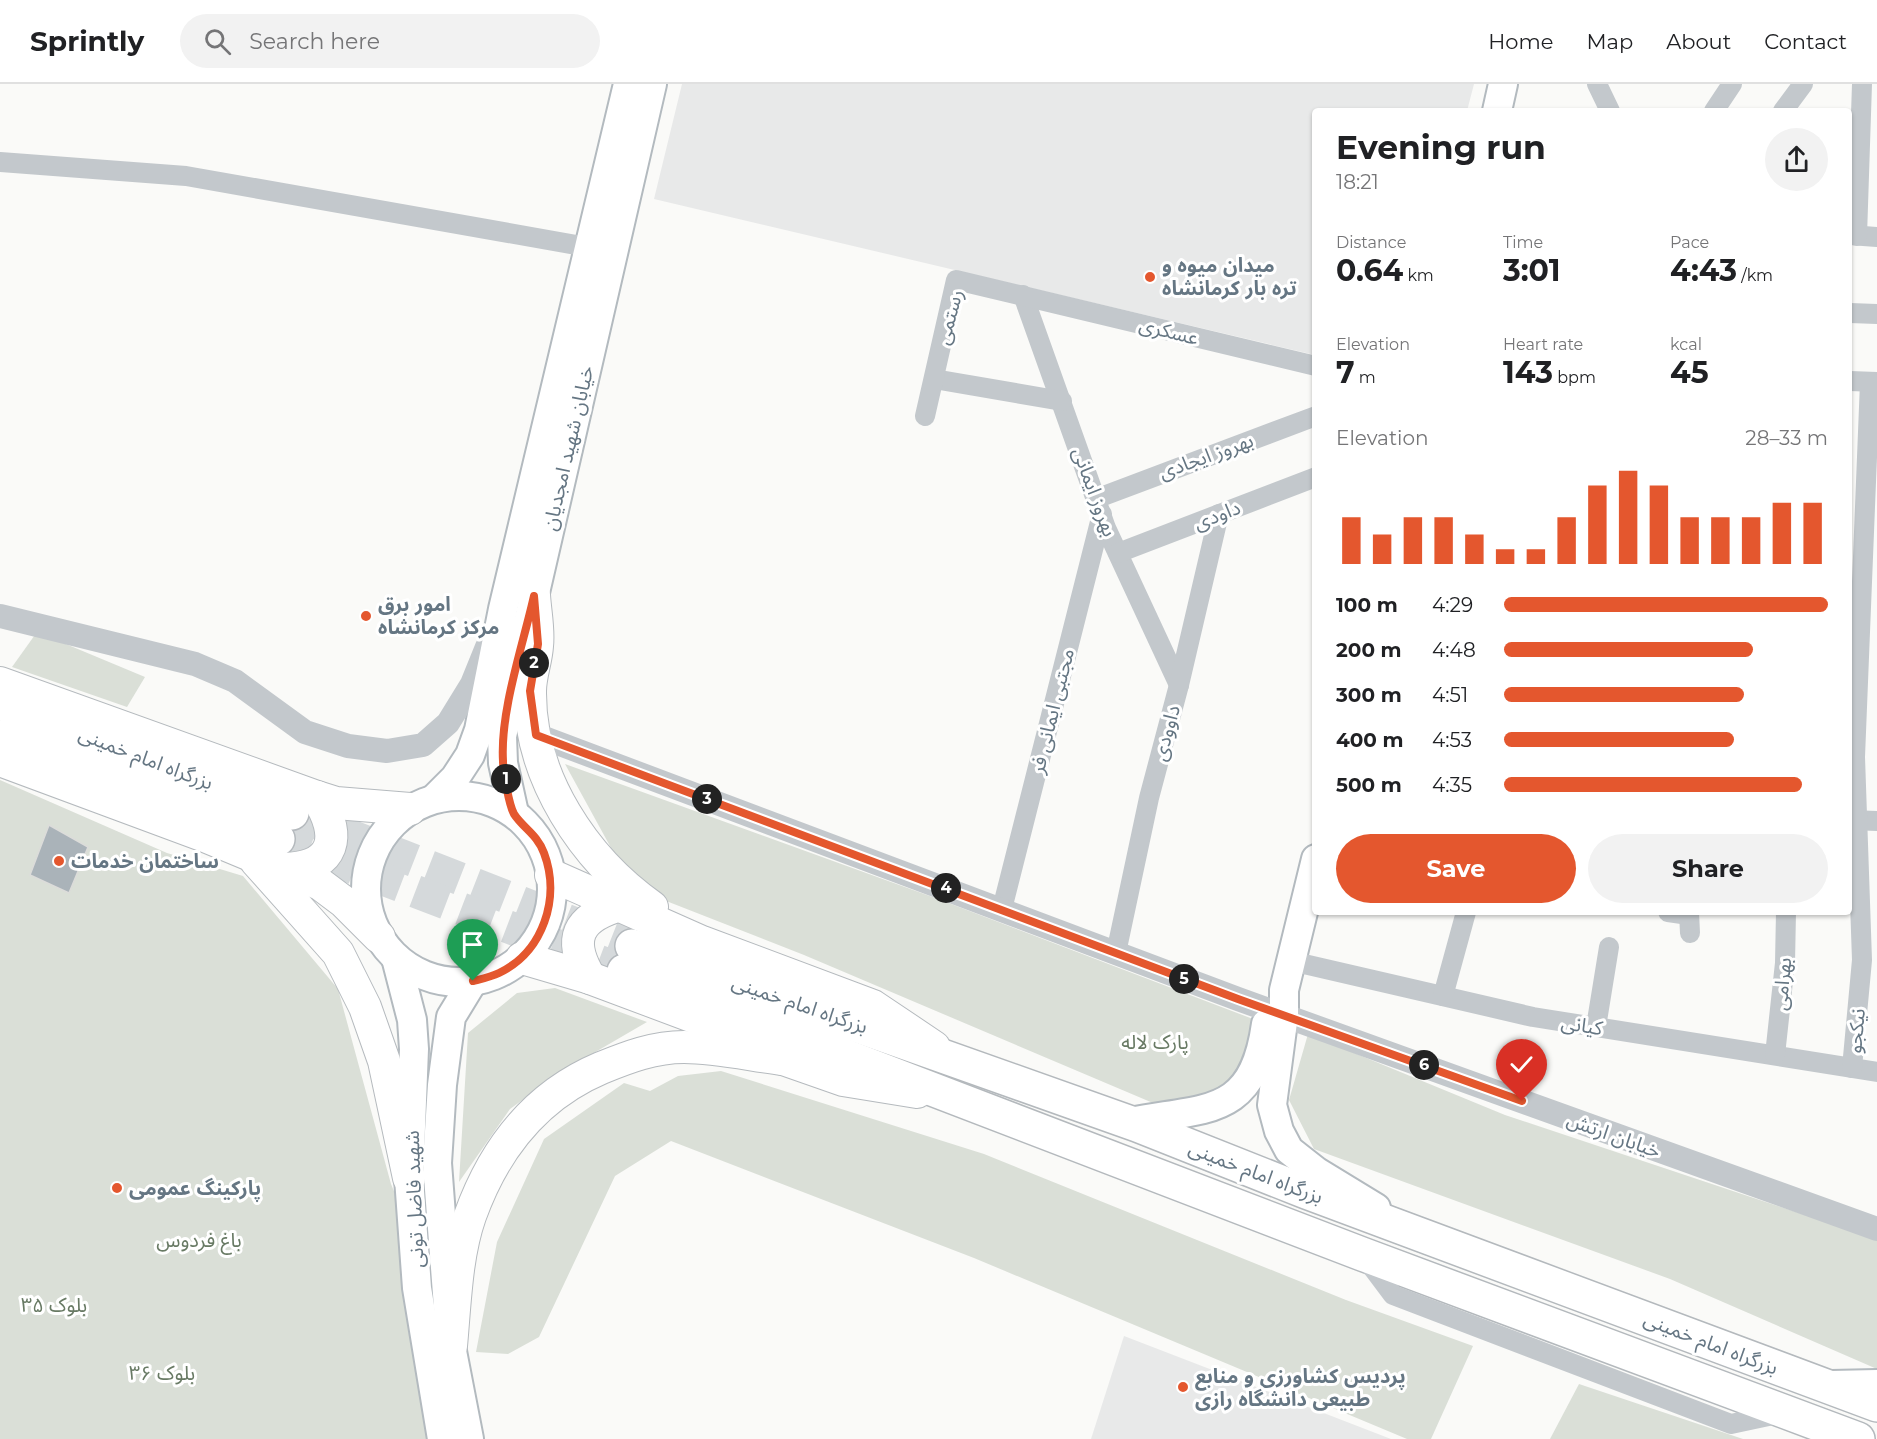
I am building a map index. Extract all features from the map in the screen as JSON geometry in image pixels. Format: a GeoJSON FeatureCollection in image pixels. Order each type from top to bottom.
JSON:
{"type":"FeatureCollection","features":[{"type":"Feature","properties":{"kind":"highway","name":"بزرگراه امام خمینی"},"geometry":{"type":"LineString","coordinates":[[0,703],[284,834]]}},
{"type":"Feature","properties":{"kind":"highway","name":"بزرگراه امام خمینی"},"geometry":{"type":"LineString","coordinates":[[0,736],[284,834]]}},
{"type":"Feature","properties":{"kind":"highway","name":"بزرگراه امام خمینی"},"geometry":{"type":"LineString","coordinates":[[1858,1439],[952,1098],[628,958],[945,1054],[1877,1405]]}},
{"type":"Feature","properties":{"kind":"main road","name":"خیابان شهید امجدیان"},"geometry":{"type":"LineString","coordinates":[[514,813],[503,764],[502,736],[534,596],[601,250],[628,84]]}},
{"type":"Feature","properties":{"kind":"main road","name":"خیابان شهید امجدیان"},"geometry":{"type":"LineString","coordinates":[[423,803],[465,762],[479,730],[503,609],[601,250],[652,84]]}},
{"type":"Feature","properties":{"kind":"main road"},"geometry":{"type":"LineString","coordinates":[[1498,108],[1503,84]]}},
{"type":"Feature","properties":{"kind":"main road"},"geometry":{"type":"LineString","coordinates":[[534,596],[538,644],[530,691],[536,735],[547,775],[565,814],[590,851],[628,890],[702,942]]}},
{"type":"Feature","properties":{"kind":"main road"},"geometry":{"type":"LineString","coordinates":[[0,683],[284,834],[320,884],[344,902],[388,948],[428,976],[446,981],[473,981],[499,973],[522,958],[540,934],[550,905],[551,875],[544,851],[531,830],[514,813],[490,800],[463,795],[423,803],[347,804],[284,834],[0,760]]}},
{"type":"Feature","properties":{"kind":"main road"},"geometry":{"type":"LineString","coordinates":[[388,948],[368,910],[366,881],[372,852],[388,827],[423,803]]}},
{"type":"Feature","properties":{"kind":"main road"},"geometry":{"type":"LineString","coordinates":[[284,834],[365,1007],[384,1061],[409,1178]]}},
{"type":"Feature","properties":{"kind":"main road"},"geometry":{"type":"LineString","coordinates":[[551,875],[702,942],[873,1006],[945,1054]]}},
{"type":"Feature","properties":{"kind":"main road"},"geometry":{"type":"LineString","coordinates":[[1130,1122],[1207,1110],[1226,1101],[1256,1069],[1291,961],[1312,875]]}},
{"type":"Feature","properties":{"kind":"main road"},"geometry":{"type":"LineString","coordinates":[[590,978],[580,960],[577,940],[584,922],[592,916],[620,905]]}},
{"type":"Feature","properties":{"kind":"main road","name":"شهید فاضل تونی"},"geometry":{"type":"LineString","coordinates":[[388,948],[406,991],[413,1039],[409,1178],[417,1288],[441,1439]]}},
{"type":"Feature","properties":{"kind":"main road"},"geometry":{"type":"LineString","coordinates":[[522,958],[590,978],[729,1030],[783,1059],[843,1080],[952,1098]]}},
{"type":"Feature","properties":{"kind":"main road","name":"شهید فاضل تونی"},"geometry":{"type":"LineString","coordinates":[[470,1439],[451,1346],[437,1163],[442,1085],[451,1017],[473,981]]}},
{"type":"Feature","properties":{"kind":"main road"},"geometry":{"type":"LineString","coordinates":[[1278,1004],[1272,1105],[1279,1131],[1289,1149],[1317,1172],[1419,1234]]}},
{"type":"Feature","properties":{"kind":"main road"},"geometry":{"type":"LineString","coordinates":[[413,1039],[422,1030],[437,1029],[448,1040]]}},
{"type":"Feature","properties":{"kind":"main road"},"geometry":{"type":"LineString","coordinates":[[451,1346],[457,1279],[470,1217],[498,1153],[527,1118],[573,1080],[639,1053],[682,1047],[783,1059]]}},
{"type":"Feature","properties":{"kind":"main road"},"geometry":{"type":"LineString","coordinates":[[1823,1386],[1877,1384]]}},
{"type":"Feature","properties":{"kind":"street"},"geometry":{"type":"LineString","coordinates":[[1597,84],[1609,108]]}},
{"type":"Feature","properties":{"kind":"street"},"geometry":{"type":"LineString","coordinates":[[1716,108],[1732,84]]}},
{"type":"Feature","properties":{"kind":"street"},"geometry":{"type":"LineString","coordinates":[[1785,108],[1803,84]]}},
{"type":"Feature","properties":{"kind":"street"},"geometry":{"type":"LineString","coordinates":[[1862,84],[1853,236],[1877,237]]}},
{"type":"Feature","properties":{"kind":"street"},"geometry":{"type":"LineString","coordinates":[[0,162],[186,176],[601,250]]}},
{"type":"Feature","properties":{"kind":"street","name":"رستمی"},"geometry":{"type":"LineString","coordinates":[[925,416],[956,280],[1023,295]]}},
{"type":"Feature","properties":{"kind":"street","name":"عسکری"},"geometry":{"type":"LineString","coordinates":[[1023,295],[1312,365]]}},
{"type":"Feature","properties":{"kind":"street","name":"بهروز ایمانی"},"geometry":{"type":"LineString","coordinates":[[1023,295],[1118,553],[1179,685]]}},
{"type":"Feature","properties":{"kind":"street"},"geometry":{"type":"LineString","coordinates":[[1852,313],[1877,314]]}},
{"type":"Feature","properties":{"kind":"street"},"geometry":{"type":"LineString","coordinates":[[934,379],[1062,401]]}},
{"type":"Feature","properties":{"kind":"street"},"geometry":{"type":"LineString","coordinates":[[1852,381],[1873,382]]}},
{"type":"Feature","properties":{"kind":"street","name":"نیکجو"},"geometry":{"type":"LineString","coordinates":[[1852,1068],[1862,960],[1861,820],[1855,757],[1859,655],[1858,448],[1873,382]]}},
{"type":"Feature","properties":{"kind":"street","name":"بهروز ایجادی"},"geometry":{"type":"LineString","coordinates":[[1100,506],[1312,418]]}},
{"type":"Feature","properties":{"kind":"street","name":"داودی"},"geometry":{"type":"LineString","coordinates":[[1118,553],[1312,479]]}},
{"type":"Feature","properties":{"kind":"street","name":"مجتبی ایمانی فر"},"geometry":{"type":"LineString","coordinates":[[1002,909],[1100,506]]}},
{"type":"Feature","properties":{"kind":"street","name":"داوودی"},"geometry":{"type":"LineString","coordinates":[[1116,953],[1149,798],[1220,514]]}},
{"type":"Feature","properties":{"kind":"street"},"geometry":{"type":"LineString","coordinates":[[0,616],[195,664],[235,681],[305,732],[348,747],[387,751],[423,745],[448,723],[472,684],[503,609]]}},
{"type":"Feature","properties":{"kind":"street","name":"خیابان ارتش"},"geometry":{"type":"LineString","coordinates":[[536,735],[1116,953],[1278,1004],[1877,1229]]}},
{"type":"Feature","properties":{"kind":"street"},"geometry":{"type":"LineString","coordinates":[[1443,996],[1465,915]]}},
{"type":"Feature","properties":{"kind":"street","name":"بهرامی"},"geometry":{"type":"LineString","coordinates":[[1775,1055],[1785,963],[1786,915]]}},
{"type":"Feature","properties":{"kind":"street"},"geometry":{"type":"LineString","coordinates":[[1596,1027],[1609,947]]}},
{"type":"Feature","properties":{"kind":"street","name":"کیانی"},"geometry":{"type":"LineString","coordinates":[[1291,961],[1533,1017],[1877,1072]]}},
{"type":"Feature","properties":{"kind":"shaded area","name":"میدان میوه و تره بار کرمانشاه"},"geometry":{"type":"Polygon","coordinates":[[[682,84],[1474,84],[1468,108],[1312,108],[1312,354],[654,199],[682,84]]]}},
{"type":"Feature","properties":{"kind":"shaded area","name":"پردیس کشاورزی و منابع طبیعی دانشگاه رازی"},"geometry":{"type":"Polygon","coordinates":[[[1124,1336],[1391,1439],[1091,1439],[1124,1336]]]}},
{"type":"Feature","properties":{"kind":"green space"},"geometry":{"type":"Polygon","coordinates":[[[37,632],[145,677],[127,707],[12,667],[37,632]]]}},
{"type":"Feature","properties":{"kind":"green space","name":"پارک لاله"},"geometry":{"type":"Polygon","coordinates":[[[565,764],[938,899],[1253,1019],[1247,1065],[1212,1099],[1153,1103],[804,955],[633,888],[565,764]]]}},
{"type":"Feature","properties":{"kind":"green space","name":"باغ فردوس"},"geometry":{"type":"Polygon","coordinates":[[[0,780],[167,853],[243,876],[338,989],[391,1184],[414,1240],[439,1439],[0,1439],[0,780]]]}},
{"type":"Feature","properties":{"kind":"green space"},"geometry":{"type":"Polygon","coordinates":[[[555,988],[647,1022],[561,1072],[510,1109],[459,1182],[468,1033],[517,993],[555,988]]]}},
{"type":"Feature","properties":{"kind":"green space"},"geometry":{"type":"Polygon","coordinates":[[[1308,1034],[1505,1115],[1877,1239],[1877,1369],[1670,1279],[1314,1149],[1289,1100],[1308,1034]]]}},
{"type":"Feature","properties":{"kind":"green space"},"geometry":{"type":"Polygon","coordinates":[[[721,1071],[984,1154],[1346,1300],[1473,1346],[1431,1439],[1407,1439],[974,1258],[671,1141],[615,1176],[539,1337],[508,1354],[476,1352],[497,1242],[544,1139],[624,1083],[650,1091],[678,1076],[721,1071]]]}},
{"type":"Feature","properties":{"kind":"green space"},"geometry":{"type":"Polygon","coordinates":[[[1579,1384],[1743,1439],[1550,1439],[1579,1384]]]}},
{"type":"Feature","properties":{"kind":"building","name":"ساختمان خدمات"},"geometry":{"type":"Polygon","coordinates":[[[49,825],[88,847],[69,893],[30,875],[49,825]]]}},
{"type":"Feature","properties":{"kind":"tunnel"},"geometry":{"type":"LineString","coordinates":[[292,813],[632,946]]}},
{"type":"Feature","properties":{"kind":"tunnel"},"geometry":{"type":"LineString","coordinates":[[278,839],[624,971]]}},
{"type":"Feature","properties":{"kind":"place","name":"میدان میوه و تره بار کرمانشاه"},"geometry":{"type":"Point","coordinates":[1150,277]}},
{"type":"Feature","properties":{"kind":"place","name":"امور برق مرکز کرمانشاه"},"geometry":{"type":"Point","coordinates":[366,616]}},
{"type":"Feature","properties":{"kind":"place","name":"ساختمان خدمات"},"geometry":{"type":"Point","coordinates":[59,861]}},
{"type":"Feature","properties":{"kind":"place","name":"پارکینگ عمومی"},"geometry":{"type":"Point","coordinates":[117,1188]}},
{"type":"Feature","properties":{"kind":"place","name":"پردیس کشاورزی و منابع طبیعی دانشگاه رازی"},"geometry":{"type":"Point","coordinates":[1183,1387]}},
{"type":"Feature","properties":{"kind":"route"},"geometry":{"type":"LineString","coordinates":[[473,981],[499,973],[522,958],[540,934],[550,905],[551,875],[544,851],[531,830],[514,813],[503,764],[502,736],[534,596],[538,644],[530,691],[536,735],[1238,999],[1522,1101]]}},
{"type":"Feature","properties":{"kind":"park label","name":"بلوک ۳۵"},"geometry":{"type":"Point","coordinates":[54,1305]}},
{"type":"Feature","properties":{"kind":"park label","name":"بلوک ۳۶"},"geometry":{"type":"Point","coordinates":[162,1373]}}]}
